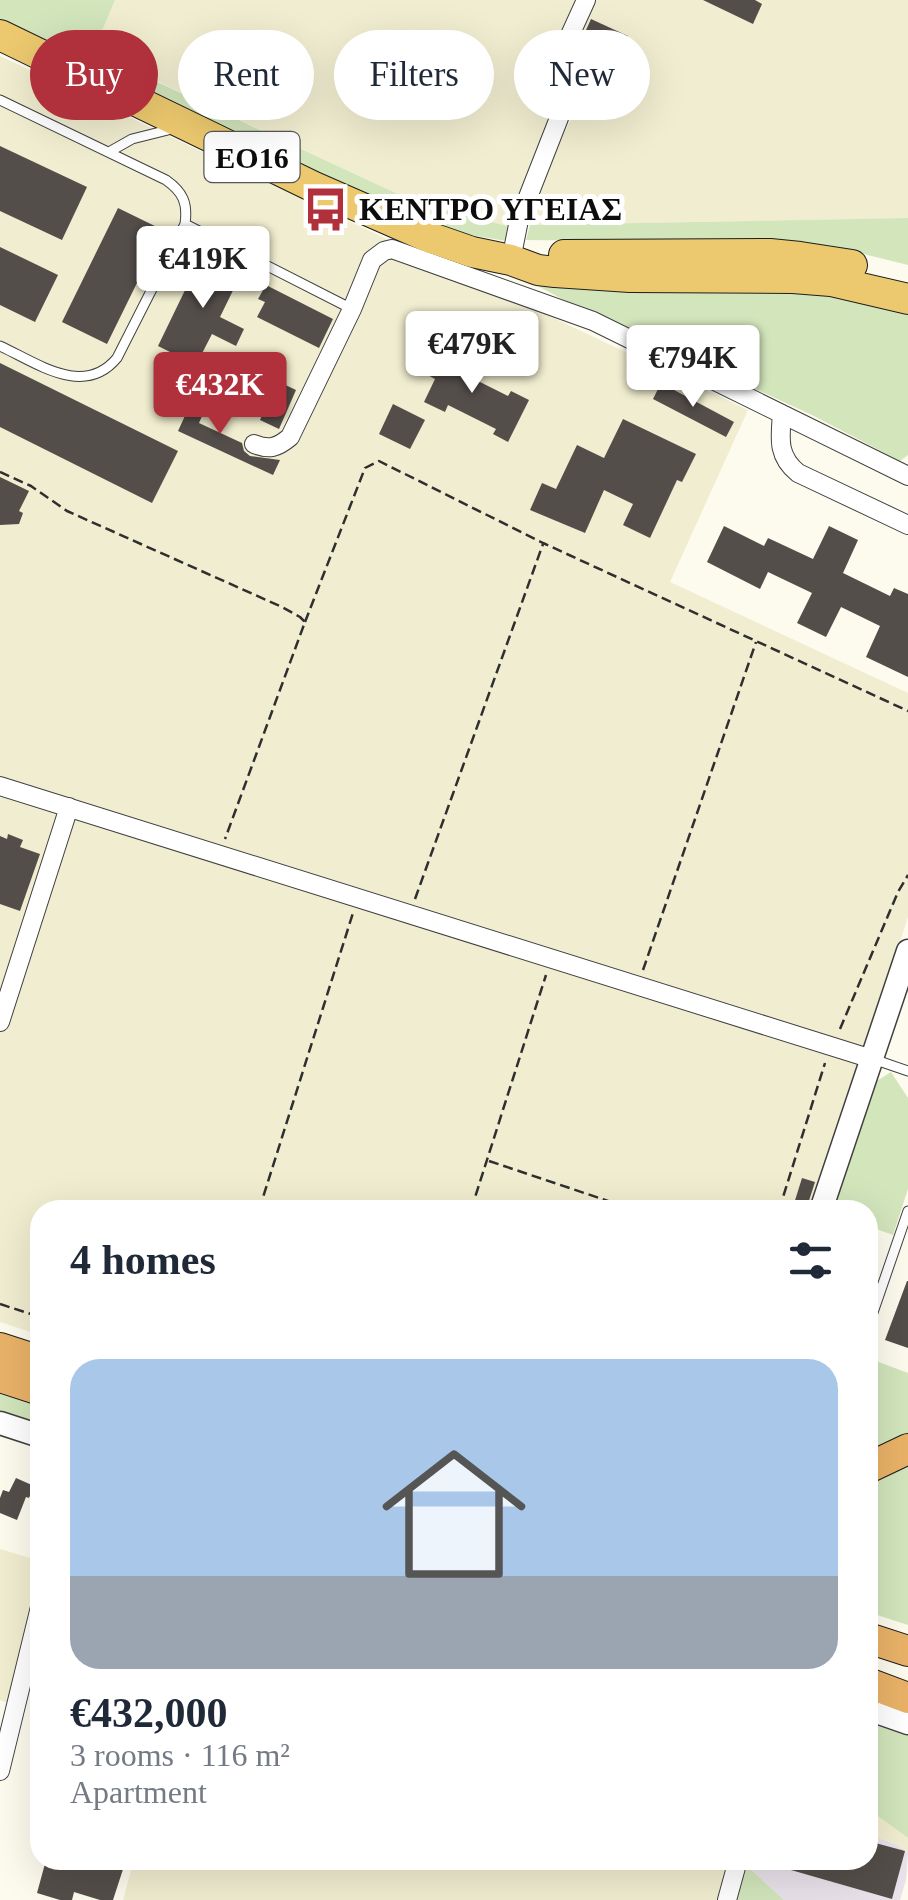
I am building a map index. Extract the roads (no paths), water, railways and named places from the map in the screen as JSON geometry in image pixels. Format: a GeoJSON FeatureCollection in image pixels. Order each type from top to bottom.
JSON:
{"type":"FeatureCollection","features":[{"type":"Feature","properties":{"kind":"highway"},"geometry":{"type":"LineString","coordinates":[[0,1348],[30,1358]]}},
{"type":"Feature","properties":{"kind":"highway"},"geometry":{"type":"LineString","coordinates":[[0,1378],[30,1387]]}},
{"type":"Feature","properties":{"kind":"highway"},"geometry":{"type":"LineString","coordinates":[[878,1464],[908,1450]]}},
{"type":"Feature","properties":{"kind":"highway"},"geometry":{"type":"LineString","coordinates":[[878,1641],[908,1651]]}},
{"type":"Feature","properties":{"kind":"highway"},"geometry":{"type":"LineString","coordinates":[[878,1668],[908,1678]]}},
{"type":"Feature","properties":{"kind":"highway"},"geometry":{"type":"LineString","coordinates":[[878,1687],[908,1698]]}},
{"type":"Feature","properties":{"kind":"main road","name":"ΕΟ16"},"geometry":{"type":"LineString","coordinates":[[0,35],[185,126],[426,236],[472,252],[538,270],[591,276],[758,276],[831,281],[908,299]]}},
{"type":"Feature","properties":{"kind":"main road","name":"ΕΟ16"},"geometry":{"type":"LineString","coordinates":[[511,260],[554,254],[770,254],[837,262],[908,280]]}},
{"type":"Feature","properties":{"kind":"street"},"geometry":{"type":"LineString","coordinates":[[511,260],[518,220],[560,118],[560,57],[586,0]]}},
{"type":"Feature","properties":{"kind":"street"},"geometry":{"type":"LineString","coordinates":[[254,444],[278,447],[290,437],[376,255],[392,249],[593,321],[908,476]]}},
{"type":"Feature","properties":{"kind":"street"},"geometry":{"type":"LineString","coordinates":[[782,414],[780,442],[791,468],[908,525]]}},
{"type":"Feature","properties":{"kind":"street"},"geometry":{"type":"LineString","coordinates":[[0,786],[872,1059]]}},
{"type":"Feature","properties":{"kind":"street"},"geometry":{"type":"LineString","coordinates":[[0,1022],[68,807]]}},
{"type":"Feature","properties":{"kind":"street"},"geometry":{"type":"LineString","coordinates":[[824,1200],[908,950]]}},
{"type":"Feature","properties":{"kind":"street"},"geometry":{"type":"LineString","coordinates":[[0,1423],[30,1433]]}},
{"type":"Feature","properties":{"kind":"street"},"geometry":{"type":"LineString","coordinates":[[0,1771],[30,1648]]}},
{"type":"Feature","properties":{"kind":"street"},"geometry":{"type":"LineString","coordinates":[[878,1712],[908,1723]]}},
{"type":"Feature","properties":{"kind":"street"},"geometry":{"type":"LineString","coordinates":[[727,1900],[735,1870]]}},
{"type":"Feature","properties":{"kind":"lane"},"geometry":{"type":"LineString","coordinates":[[0,100],[177,188],[187,211],[118,358],[108,368],[96,376],[62,374],[0,346]]}},
{"type":"Feature","properties":{"kind":"lane"},"geometry":{"type":"LineString","coordinates":[[109,152],[132,139],[185,126]]}},
{"type":"Feature","properties":{"kind":"lane"},"geometry":{"type":"LineString","coordinates":[[184,224],[352,308]]}},
{"type":"Feature","properties":{"kind":"lane"},"geometry":{"type":"LineString","coordinates":[[872,1059],[908,1071]]}},
{"type":"Feature","properties":{"kind":"lane"},"geometry":{"type":"LineString","coordinates":[[878,1303],[902,1244],[908,1211]]}},
{"type":"Feature","properties":{"kind":"place","name":"ΚΕΝΤΡΟ ΥΓΕΙΑΣ"},"geometry":{"type":"Point","coordinates":[326,209]}}]}
